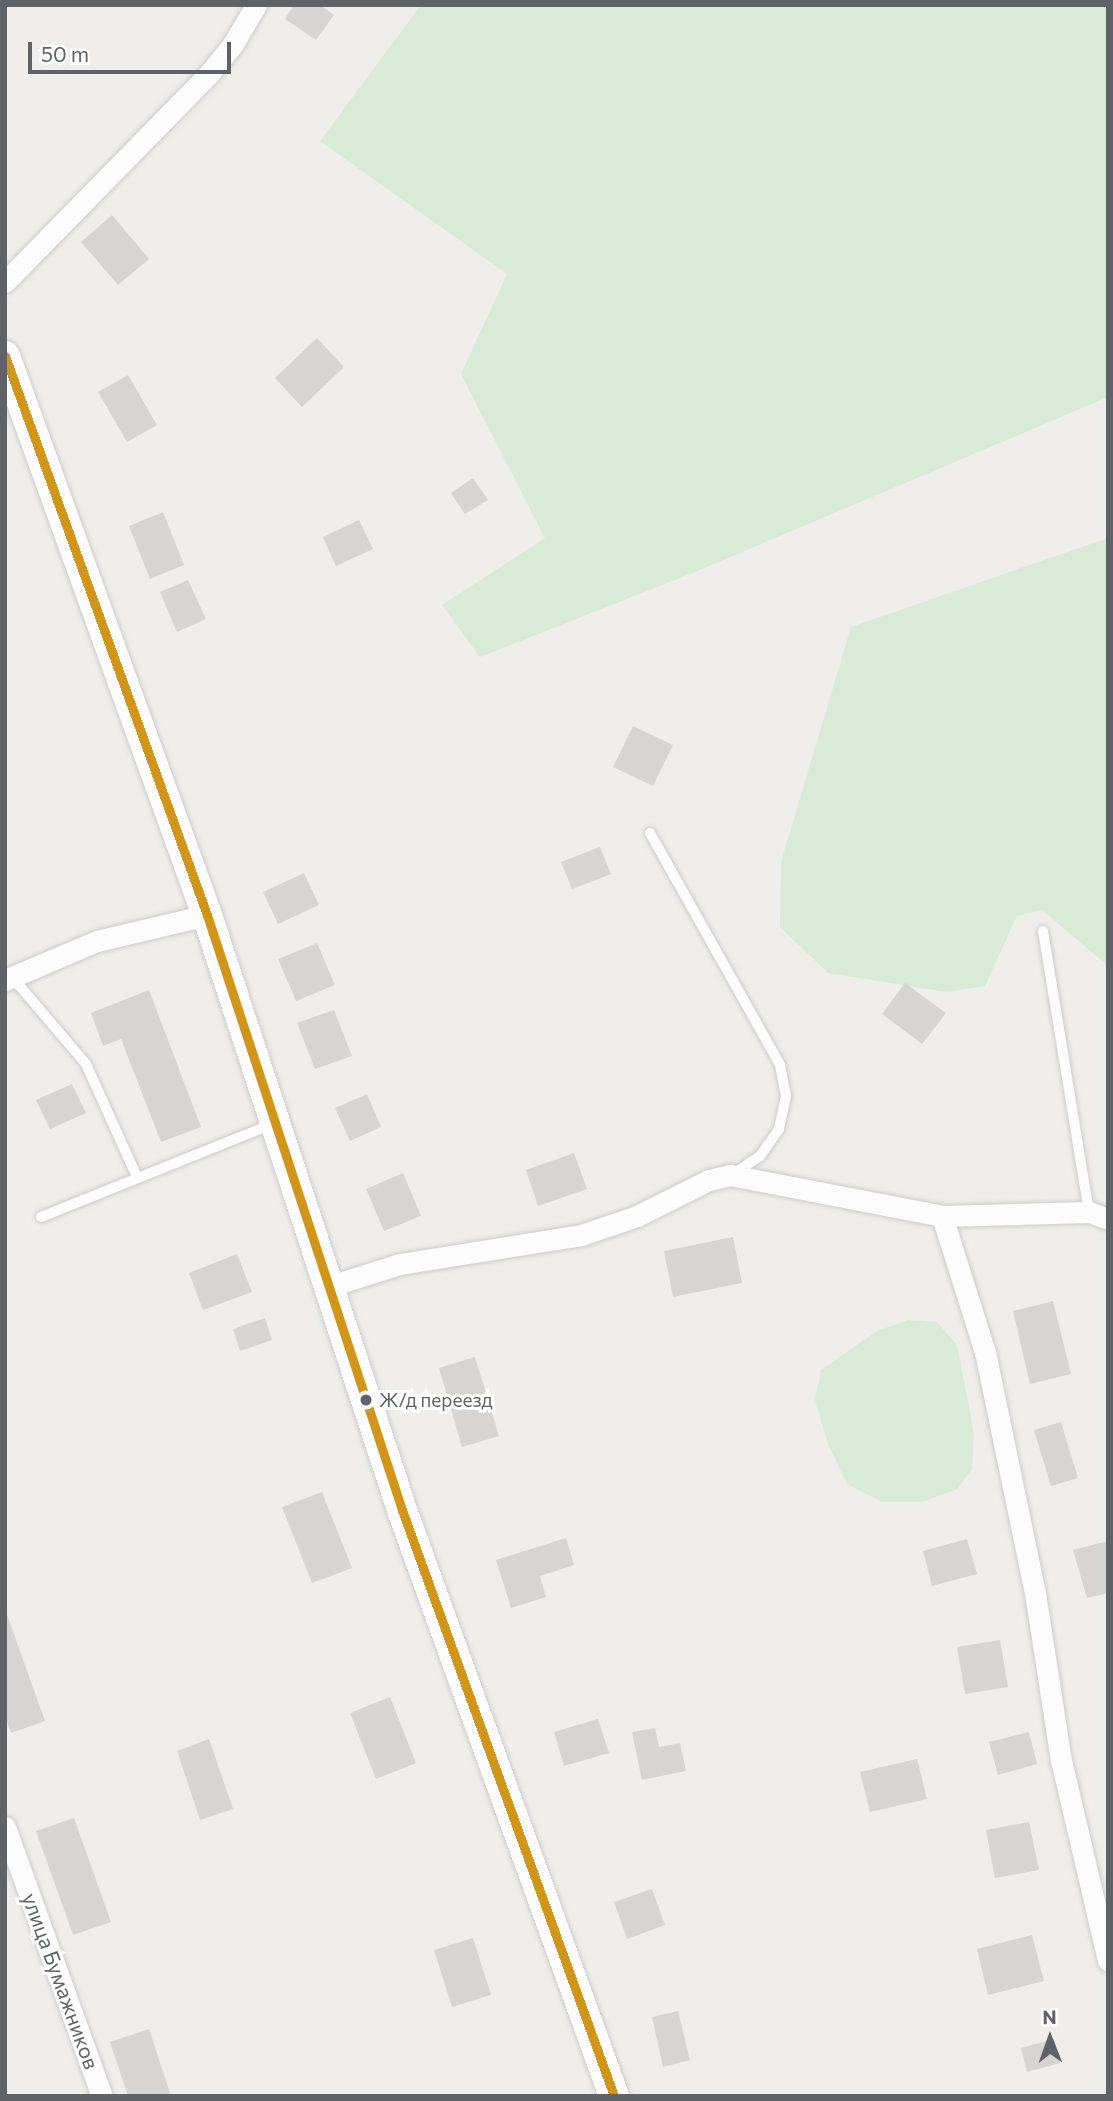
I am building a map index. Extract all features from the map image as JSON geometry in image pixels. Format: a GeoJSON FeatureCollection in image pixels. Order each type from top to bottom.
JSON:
{"type":"FeatureCollection","features":[{"type":"Feature","properties":{"kind":"main road"},"geometry":{"type":"LineString","coordinates":[[5,356],[207,915],[402,1510],[614,2096]]}},
{"type":"Feature","properties":{"kind":"street"},"geometry":{"type":"LineString","coordinates":[[5,282],[208,75],[233,44],[256,5]]}},
{"type":"Feature","properties":{"kind":"street"},"geometry":{"type":"LineString","coordinates":[[9,978],[97,941],[207,915]]}},
{"type":"Feature","properties":{"kind":"street"},"geometry":{"type":"LineString","coordinates":[[327,1287],[400,1264],[581,1235],[637,1216],[709,1180],[730,1175],[942,1216],[1098,1216]]}},
{"type":"Feature","properties":{"kind":"street"},"geometry":{"type":"LineString","coordinates":[[942,1216],[985,1352],[1035,1594],[1061,1760],[1108,1961]]}},
{"type":"Feature","properties":{"kind":"street","name":"улица Бумажников"},"geometry":{"type":"LineString","coordinates":[[5,1827],[102,2096]]}},
{"type":"Feature","properties":{"kind":"lane"},"geometry":{"type":"LineString","coordinates":[[650,833],[780,1065],[786,1096],[779,1129],[760,1156],[730,1175]]}},
{"type":"Feature","properties":{"kind":"lane"},"geometry":{"type":"LineString","coordinates":[[1044,931],[1098,1216]]}},
{"type":"Feature","properties":{"kind":"lane"},"geometry":{"type":"LineString","coordinates":[[9,978],[86,1064],[137,1177]]}},
{"type":"Feature","properties":{"kind":"lane"},"geometry":{"type":"LineString","coordinates":[[41,1217],[275,1123]]}},
{"type":"Feature","properties":{"kind":"green space"},"geometry":{"type":"Polygon","coordinates":[[[421,5],[1108,5],[1108,397],[695,572],[480,657],[442,605],[545,538],[461,374],[507,274],[320,141],[421,5]]]}},
{"type":"Feature","properties":{"kind":"green space"},"geometry":{"type":"Polygon","coordinates":[[[1108,538],[1108,966],[1042,910],[1017,916],[985,986],[947,992],[828,973],[780,927],[781,862],[851,627],[1108,538]]]}},
{"type":"Feature","properties":{"kind":"green space"},"geometry":{"type":"Polygon","coordinates":[[[908,1320],[937,1322],[957,1345],[974,1433],[972,1469],[957,1489],[922,1502],[882,1502],[847,1484],[828,1444],[815,1400],[821,1370],[877,1331],[908,1320]]]}},
{"type":"Feature","properties":{"kind":"building"},"geometry":{"type":"Polygon","coordinates":[[[294,5],[320,5],[334,15],[316,40],[285,19],[294,5]]]}},
{"type":"Feature","properties":{"kind":"building"},"geometry":{"type":"Polygon","coordinates":[[[112,215],[149,259],[118,285],[81,242],[112,215]]]}},
{"type":"Feature","properties":{"kind":"building"},"geometry":{"type":"Polygon","coordinates":[[[317,338],[344,367],[302,407],[275,378],[317,338]]]}},
{"type":"Feature","properties":{"kind":"building"},"geometry":{"type":"Polygon","coordinates":[[[128,375],[157,425],[127,442],[98,392],[128,375]]]}},
{"type":"Feature","properties":{"kind":"building"},"geometry":{"type":"Polygon","coordinates":[[[473,478],[488,500],[465,514],[451,493],[473,478]]]}},
{"type":"Feature","properties":{"kind":"building"},"geometry":{"type":"Polygon","coordinates":[[[163,512],[184,565],[150,579],[129,526],[163,512]]]}},
{"type":"Feature","properties":{"kind":"building"},"geometry":{"type":"Polygon","coordinates":[[[359,520],[373,549],[336,566],[323,537],[359,520]]]}},
{"type":"Feature","properties":{"kind":"building"},"geometry":{"type":"Polygon","coordinates":[[[188,580],[206,619],[177,632],[160,592],[188,580]]]}},
{"type":"Feature","properties":{"kind":"building"},"geometry":{"type":"Polygon","coordinates":[[[633,726],[673,745],[653,786],[613,767],[633,726]]]}},
{"type":"Feature","properties":{"kind":"building"},"geometry":{"type":"Polygon","coordinates":[[[600,847],[611,874],[572,889],[561,862],[600,847]]]}},
{"type":"Feature","properties":{"kind":"building"},"geometry":{"type":"Polygon","coordinates":[[[304,873],[319,905],[278,924],[263,892],[304,873]]]}},
{"type":"Feature","properties":{"kind":"building"},"geometry":{"type":"Polygon","coordinates":[[[317,943],[335,985],[296,1001],[278,959],[317,943]]]}},
{"type":"Feature","properties":{"kind":"building"},"geometry":{"type":"Polygon","coordinates":[[[905,983],[946,1013],[922,1044],[882,1014],[905,983]]]}},
{"type":"Feature","properties":{"kind":"building"},"geometry":{"type":"Polygon","coordinates":[[[149,990],[201,1127],[161,1142],[121,1039],[103,1046],[91,1013],[149,990]]]}},
{"type":"Feature","properties":{"kind":"building"},"geometry":{"type":"Polygon","coordinates":[[[334,1010],[352,1056],[315,1069],[297,1023],[334,1010]]]}},
{"type":"Feature","properties":{"kind":"building"},"geometry":{"type":"Polygon","coordinates":[[[72,1084],[86,1113],[50,1129],[36,1100],[72,1084]]]}},
{"type":"Feature","properties":{"kind":"building"},"geometry":{"type":"Polygon","coordinates":[[[367,1094],[381,1127],[350,1141],[335,1108],[367,1094]]]}},
{"type":"Feature","properties":{"kind":"building"},"geometry":{"type":"Polygon","coordinates":[[[574,1153],[587,1189],[538,1206],[526,1170],[574,1153]]]}},
{"type":"Feature","properties":{"kind":"building"},"geometry":{"type":"Polygon","coordinates":[[[403,1173],[421,1216],[384,1231],[366,1189],[403,1173]]]}},
{"type":"Feature","properties":{"kind":"building"},"geometry":{"type":"Polygon","coordinates":[[[733,1237],[742,1283],[673,1297],[664,1251],[733,1237]]]}},
{"type":"Feature","properties":{"kind":"building"},"geometry":{"type":"Polygon","coordinates":[[[237,1254],[252,1292],[203,1310],[189,1273],[237,1254]]]}},
{"type":"Feature","properties":{"kind":"building"},"geometry":{"type":"Polygon","coordinates":[[[1053,1301],[1071,1374],[1030,1384],[1013,1311],[1053,1301]]]}},
{"type":"Feature","properties":{"kind":"building"},"geometry":{"type":"Polygon","coordinates":[[[265,1318],[272,1340],[240,1351],[233,1329],[265,1318]]]}},
{"type":"Feature","properties":{"kind":"building"},"geometry":{"type":"Polygon","coordinates":[[[475,1357],[499,1436],[462,1447],[439,1368],[475,1357]]]}},
{"type":"Feature","properties":{"kind":"building"},"geometry":{"type":"Polygon","coordinates":[[[1061,1422],[1078,1478],[1051,1486],[1034,1430],[1061,1422]]]}},
{"type":"Feature","properties":{"kind":"building"},"geometry":{"type":"Polygon","coordinates":[[[322,1492],[352,1568],[312,1583],[282,1507],[322,1492]]]}},
{"type":"Feature","properties":{"kind":"building"},"geometry":{"type":"Polygon","coordinates":[[[566,1538],[574,1565],[540,1576],[546,1597],[511,1608],[496,1560],[566,1538]]]}},
{"type":"Feature","properties":{"kind":"building"},"geometry":{"type":"Polygon","coordinates":[[[967,1539],[977,1574],[932,1586],[923,1551],[967,1539]]]}},
{"type":"Feature","properties":{"kind":"building"},"geometry":{"type":"Polygon","coordinates":[[[1108,1541],[1108,1593],[1087,1598],[1073,1550],[1108,1541]]]}},
{"type":"Feature","properties":{"kind":"building"},"geometry":{"type":"Polygon","coordinates":[[[5,1609],[45,1721],[11,1733],[5,1716],[5,1609]]]}},
{"type":"Feature","properties":{"kind":"building"},"geometry":{"type":"Polygon","coordinates":[[[1000,1640],[1008,1687],[965,1694],[957,1647],[1000,1640]]]}},
{"type":"Feature","properties":{"kind":"building"},"geometry":{"type":"Polygon","coordinates":[[[390,1697],[416,1763],[376,1779],[350,1713],[390,1697]]]}},
{"type":"Feature","properties":{"kind":"building"},"geometry":{"type":"Polygon","coordinates":[[[598,1719],[609,1753],[564,1766],[554,1732],[598,1719]]]}},
{"type":"Feature","properties":{"kind":"building"},"geometry":{"type":"Polygon","coordinates":[[[655,1728],[659,1747],[680,1743],[686,1771],[642,1780],[632,1732],[655,1728]]]}},
{"type":"Feature","properties":{"kind":"building"},"geometry":{"type":"Polygon","coordinates":[[[1029,1732],[1037,1764],[998,1775],[989,1742],[1029,1732]]]}},
{"type":"Feature","properties":{"kind":"building"},"geometry":{"type":"Polygon","coordinates":[[[209,1739],[233,1809],[200,1820],[177,1751],[209,1739]]]}},
{"type":"Feature","properties":{"kind":"building"},"geometry":{"type":"Polygon","coordinates":[[[917,1759],[927,1799],[870,1812],[860,1772],[917,1759]]]}},
{"type":"Feature","properties":{"kind":"building"},"geometry":{"type":"Polygon","coordinates":[[[74,1818],[111,1922],[73,1935],[36,1831],[74,1818]]]}},
{"type":"Feature","properties":{"kind":"building"},"geometry":{"type":"Polygon","coordinates":[[[1029,1822],[1039,1870],[995,1878],[986,1830],[1029,1822]]]}},
{"type":"Feature","properties":{"kind":"building"},"geometry":{"type":"Polygon","coordinates":[[[652,1889],[665,1925],[627,1939],[614,1902],[652,1889]]]}},
{"type":"Feature","properties":{"kind":"building"},"geometry":{"type":"Polygon","coordinates":[[[1032,1935],[1044,1981],[988,1995],[977,1949],[1032,1935]]]}},
{"type":"Feature","properties":{"kind":"building"},"geometry":{"type":"Polygon","coordinates":[[[473,1938],[491,1995],[452,2007],[434,1950],[473,1938]]]}},
{"type":"Feature","properties":{"kind":"building"},"geometry":{"type":"Polygon","coordinates":[[[678,2011],[690,2060],[663,2067],[652,2017],[678,2011]]]}},
{"type":"Feature","properties":{"kind":"building"},"geometry":{"type":"Polygon","coordinates":[[[149,2029],[171,2096],[128,2096],[110,2042],[149,2029]]]}},
{"type":"Feature","properties":{"kind":"building"},"geometry":{"type":"Polygon","coordinates":[[[1054,2039],[1060,2063],[1027,2072],[1021,2048],[1054,2039]]]}},
{"type":"Feature","properties":{"kind":"transit line"},"geometry":{"type":"LineString","coordinates":[[5,356],[207,915],[402,1510],[614,2096]]}},
{"type":"Feature","properties":{"kind":"place","name":"Ж/д переезд"},"geometry":{"type":"Point","coordinates":[366,1400]}}]}
